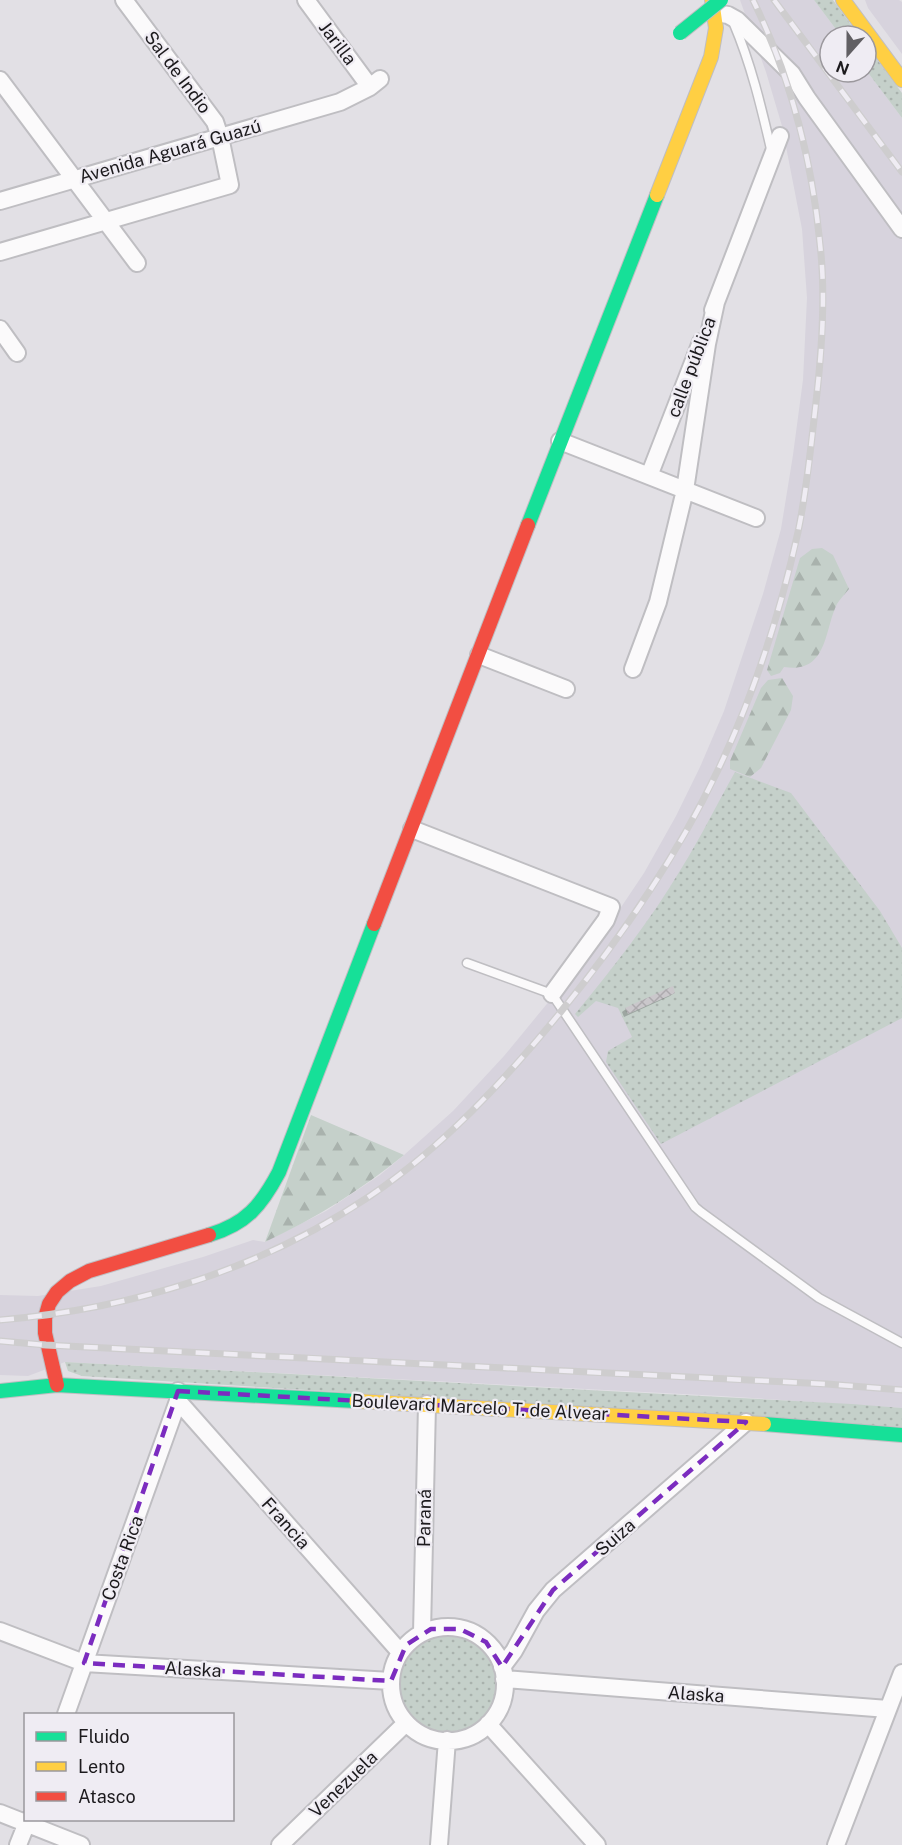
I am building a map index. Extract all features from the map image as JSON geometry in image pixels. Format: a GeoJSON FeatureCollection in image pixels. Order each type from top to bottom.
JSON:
{"type":"FeatureCollection","features":[{"type":"Feature","properties":{"kind":"street","name":"Sal de Indio"},"geometry":{"type":"LineString","coordinates":[[106,222],[230,184],[215,122],[124,0]]}},
{"type":"Feature","properties":{"kind":"street","name":"Jarilla"},"geometry":{"type":"LineString","coordinates":[[306,0],[375,83]]}},
{"type":"Feature","properties":{"kind":"street"},"geometry":{"type":"LineString","coordinates":[[844,1],[902,80]]}},
{"type":"Feature","properties":{"kind":"street"},"geometry":{"type":"LineString","coordinates":[[680,33],[719,7]]}},
{"type":"Feature","properties":{"kind":"street"},"geometry":{"type":"LineString","coordinates":[[57,1385],[46,1345],[45,1316],[49,1302],[63,1285],[72,1278],[89,1271],[229,1229],[243,1221],[268,1195],[279,1172],[560,441],[700,86],[716,40],[719,7]]}},
{"type":"Feature","properties":{"kind":"street"},"geometry":{"type":"LineString","coordinates":[[719,7],[737,20],[792,74],[807,99],[902,229]]}},
{"type":"Feature","properties":{"kind":"street"},"geometry":{"type":"LineString","coordinates":[[0,80],[136,263]]}},
{"type":"Feature","properties":{"kind":"street","name":"Avenida Aguará Guazú"},"geometry":{"type":"LineString","coordinates":[[0,201],[340,102],[375,83]]}},
{"type":"Feature","properties":{"kind":"street"},"geometry":{"type":"LineString","coordinates":[[716,302],[780,136]]}},
{"type":"Feature","properties":{"kind":"street"},"geometry":{"type":"LineString","coordinates":[[0,252],[106,222]]}},
{"type":"Feature","properties":{"kind":"street","name":"calle pública"},"geometry":{"type":"LineString","coordinates":[[649,476],[716,302]]}},
{"type":"Feature","properties":{"kind":"street","name":"calle pública"},"geometry":{"type":"LineString","coordinates":[[633,669],[658,602],[685,490],[707,344],[716,302]]}},
{"type":"Feature","properties":{"kind":"street"},"geometry":{"type":"LineString","coordinates":[[0,329],[17,352]]}},
{"type":"Feature","properties":{"kind":"street"},"geometry":{"type":"LineString","coordinates":[[560,441],[756,518]]}},
{"type":"Feature","properties":{"kind":"street"},"geometry":{"type":"LineString","coordinates":[[479,655],[566,689]]}},
{"type":"Feature","properties":{"kind":"street"},"geometry":{"type":"LineString","coordinates":[[412,829],[611,907],[606,920],[552,994]]}},
{"type":"Feature","properties":{"kind":"street","name":"Boulevard Marcelo T. de Alvear"},"geometry":{"type":"LineString","coordinates":[[0,1391],[57,1385],[178,1396],[427,1404],[746,1422],[902,1435]]}},
{"type":"Feature","properties":{"kind":"street","name":"Francia"},"geometry":{"type":"LineString","coordinates":[[178,1396],[400,1652]]}},
{"type":"Feature","properties":{"kind":"street","name":"Costa Rica"},"geometry":{"type":"LineString","coordinates":[[66,1713],[178,1396]]}},
{"type":"Feature","properties":{"kind":"street","name":"Paraná"},"geometry":{"type":"LineString","coordinates":[[422,1633],[427,1404]]}},
{"type":"Feature","properties":{"kind":"street","name":"Suiza"},"geometry":{"type":"LineString","coordinates":[[503,1673],[536,1611],[553,1590],[746,1422]]}},
{"type":"Feature","properties":{"kind":"street"},"geometry":{"type":"LineString","coordinates":[[451,1627],[478,1636],[493,1649],[503,1673],[501,1703],[488,1724],[469,1736],[447,1740],[425,1736],[406,1723],[394,1704],[392,1671],[400,1652],[422,1633],[451,1627]]}},
{"type":"Feature","properties":{"kind":"street","name":"Alaska"},"geometry":{"type":"LineString","coordinates":[[0,1631],[84,1663],[391,1681]]}},
{"type":"Feature","properties":{"kind":"street","name":"Alaska"},"geometry":{"type":"LineString","coordinates":[[503,1673],[888,1709]]}},
{"type":"Feature","properties":{"kind":"street"},"geometry":{"type":"LineString","coordinates":[[836,1845],[901,1676]]}},
{"type":"Feature","properties":{"kind":"street","name":"Venezuela"},"geometry":{"type":"LineString","coordinates":[[280,1845],[406,1723]]}},
{"type":"Feature","properties":{"kind":"street"},"geometry":{"type":"LineString","coordinates":[[488,1724],[597,1845]]}},
{"type":"Feature","properties":{"kind":"street"},"geometry":{"type":"LineString","coordinates":[[439,1845],[447,1740]]}},
{"type":"Feature","properties":{"kind":"street"},"geometry":{"type":"LineString","coordinates":[[0,1813],[24,1820]]}},
{"type":"Feature","properties":{"kind":"street"},"geometry":{"type":"LineString","coordinates":[[18,1845],[27,1821],[81,1845]]}},
{"type":"Feature","properties":{"kind":"lane"},"geometry":{"type":"LineString","coordinates":[[719,7],[743,45],[756,85],[773,155]]}},
{"type":"Feature","properties":{"kind":"lane"},"geometry":{"type":"LineString","coordinates":[[467,963],[552,994],[696,1207],[819,1298],[902,1343]]}},
{"type":"Feature","properties":{"kind":"highlighted area"},"geometry":{"type":"Polygon","coordinates":[[[178,1391],[746,1422],[553,1590],[502,1667],[486,1642],[460,1629],[431,1629],[406,1645],[391,1681],[84,1663],[178,1391]]]}},
{"type":"Feature","properties":{"kind":"shaded area"},"geometry":{"type":"Polygon","coordinates":[[[740,0],[814,0],[832,24],[818,24],[818,84],[876,84],[902,118],[902,1408],[721,1396],[65,1362],[28,1376],[0,1375],[0,1295],[38,1296],[101,1286],[253,1240],[265,1242],[326,1211],[380,1175],[453,1111],[504,1056],[597,943],[644,873],[676,816],[724,711],[763,594],[781,529],[793,455],[803,380],[807,298],[802,229],[782,126],[766,72],[740,0]]]}},
{"type":"Feature","properties":{"kind":"shaded area"},"geometry":{"type":"Polygon","coordinates":[[[865,0],[899,0],[902,2],[902,54],[868,8],[865,0]]]}},
{"type":"Feature","properties":{"kind":"green space"},"geometry":{"type":"Polygon","coordinates":[[[814,0],[833,0],[850,24],[832,24],[814,0]]]}},
{"type":"Feature","properties":{"kind":"green space"},"geometry":{"type":"Polygon","coordinates":[[[878,61],[902,93],[902,118],[876,84],[878,61]]]}},
{"type":"Feature","properties":{"kind":"green space"},"geometry":{"type":"Polygon","coordinates":[[[822,548],[833,555],[849,589],[837,604],[817,657],[809,664],[784,667],[780,673],[771,676],[767,670],[800,558],[812,549],[822,548]]]}},
{"type":"Feature","properties":{"kind":"green space"},"geometry":{"type":"Polygon","coordinates":[[[782,678],[793,696],[791,710],[761,768],[750,777],[730,769],[730,761],[761,688],[768,680],[782,678]]]}},
{"type":"Feature","properties":{"kind":"green space"},"geometry":{"type":"Polygon","coordinates":[[[735,772],[791,793],[880,911],[902,948],[902,1018],[661,1144],[606,1062],[608,1051],[632,1037],[618,1008],[596,1001],[578,1017],[575,1014],[657,907],[695,845],[735,772]]]}},
{"type":"Feature","properties":{"kind":"green space"},"geometry":{"type":"Polygon","coordinates":[[[311,1115],[404,1155],[338,1203],[265,1242],[311,1115]]]}},
{"type":"Feature","properties":{"kind":"green space"},"geometry":{"type":"Polygon","coordinates":[[[65,1362],[852,1404],[902,1408],[902,1427],[82,1376],[68,1371],[65,1362]]]}},
{"type":"Feature","properties":{"kind":"green space"},"geometry":{"type":"Polygon","coordinates":[[[448,1635],[467,1639],[483,1649],[493,1665],[497,1684],[493,1703],[483,1719],[467,1729],[448,1733],[429,1729],[413,1719],[403,1703],[399,1684],[403,1665],[413,1649],[429,1639],[448,1635]]]}},
{"type":"Feature","properties":{"kind":"building"},"geometry":{"type":"Polygon","coordinates":[[[673,986],[675,993],[628,1014],[625,1008],[673,986]]]}},
{"type":"Feature","properties":{"kind":"railway"},"geometry":{"type":"LineString","coordinates":[[0,1320],[49,1315],[98,1306],[193,1282],[284,1245],[328,1222],[397,1177],[471,1112],[517,1064],[559,1014],[625,928],[665,867],[701,805],[730,744],[754,685],[783,594],[804,500],[820,363],[823,283],[811,181],[788,88],[753,0]]}},
{"type":"Feature","properties":{"kind":"railway"},"geometry":{"type":"LineString","coordinates":[[774,0],[902,172]]}},
{"type":"Feature","properties":{"kind":"railway"},"geometry":{"type":"LineString","coordinates":[[0,1341],[827,1384],[902,1390]]}},
{"type":"Feature","properties":{"kind":"traffic: fast"},"geometry":{"type":"LineString","coordinates":[[680,33],[721,0]]}},
{"type":"Feature","properties":{"kind":"traffic: fast"},"geometry":{"type":"LineString","coordinates":[[528,525],[657,195]]}},
{"type":"Feature","properties":{"kind":"traffic: fast"},"geometry":{"type":"LineString","coordinates":[[209,1235],[233,1225],[251,1212],[266,1195],[279,1172],[374,924]]}},
{"type":"Feature","properties":{"kind":"traffic: fast"},"geometry":{"type":"LineString","coordinates":[[0,1391],[57,1385],[356,1401]]}},
{"type":"Feature","properties":{"kind":"traffic: fast"},"geometry":{"type":"LineString","coordinates":[[764,1424],[902,1435]]}},
{"type":"Feature","properties":{"kind":"traffic: slow"},"geometry":{"type":"LineString","coordinates":[[657,195],[711,57],[716,28],[712,0]]}},
{"type":"Feature","properties":{"kind":"traffic: slow"},"geometry":{"type":"LineString","coordinates":[[843,0],[902,80]]}},
{"type":"Feature","properties":{"kind":"traffic: slow"},"geometry":{"type":"LineString","coordinates":[[356,1401],[764,1424]]}},
{"type":"Feature","properties":{"kind":"traffic: jam"},"geometry":{"type":"LineString","coordinates":[[374,924],[528,525]]}},
{"type":"Feature","properties":{"kind":"traffic: jam"},"geometry":{"type":"LineString","coordinates":[[57,1385],[45,1333],[45,1318],[49,1304],[57,1292],[70,1281],[89,1271],[209,1235]]}}]}
